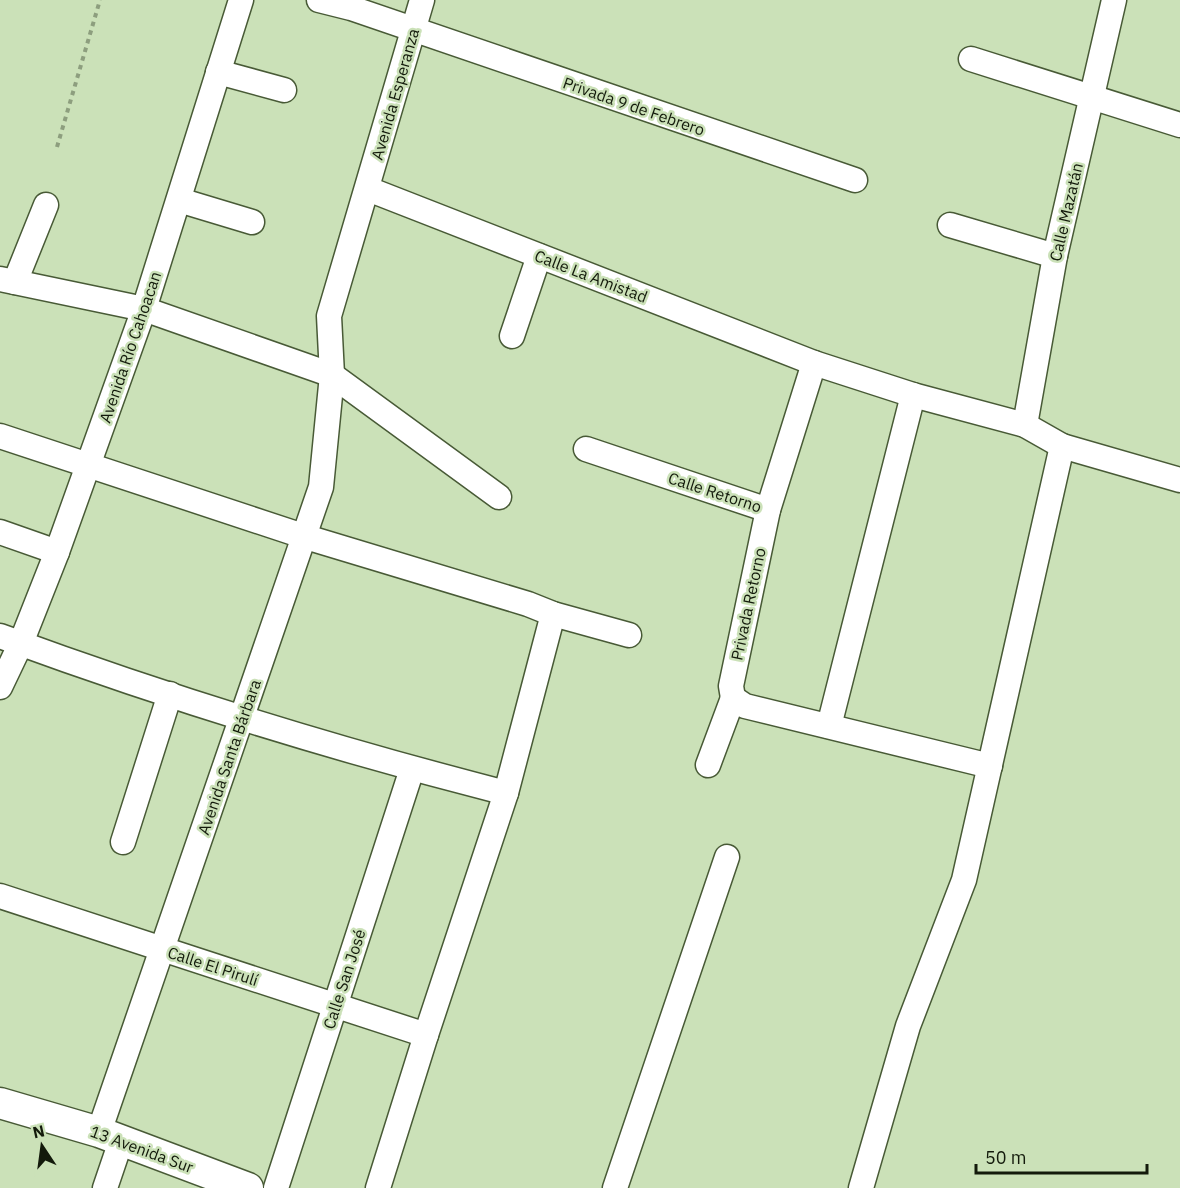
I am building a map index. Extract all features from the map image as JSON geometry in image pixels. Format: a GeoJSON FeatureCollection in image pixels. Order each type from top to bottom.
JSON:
{"type":"FeatureCollection","features":[{"type":"Feature","properties":{"kind":"street","name":"Avenida Río Cahoacan"},"geometry":{"type":"LineString","coordinates":[[0,687],[10,640],[57,552],[89,466],[144,309],[241,0]]}},
{"type":"Feature","properties":{"kind":"street","name":"Privada 9 de Febrero"},"geometry":{"type":"LineString","coordinates":[[319,0],[352,4],[413,31],[855,180]]}},
{"type":"Feature","properties":{"kind":"street","name":"Avenida Esperanza"},"geometry":{"type":"LineString","coordinates":[[332,375],[328,316],[368,189],[422,0]]}},
{"type":"Feature","properties":{"kind":"street","name":"Calle Mazatán"},"geometry":{"type":"LineString","coordinates":[[1025,424],[1055,256],[1114,0]]}},
{"type":"Feature","properties":{"kind":"street"},"geometry":{"type":"LineString","coordinates":[[971,59],[1180,125]]}},
{"type":"Feature","properties":{"kind":"street"},"geometry":{"type":"LineString","coordinates":[[218,72],[284,90]]}},
{"type":"Feature","properties":{"kind":"street","name":"Calle La Amistad"},"geometry":{"type":"LineString","coordinates":[[368,189],[814,363],[912,395],[1025,424],[1062,446],[1180,480]]}},
{"type":"Feature","properties":{"kind":"street"},"geometry":{"type":"LineString","coordinates":[[179,200],[252,222]]}},
{"type":"Feature","properties":{"kind":"street"},"geometry":{"type":"LineString","coordinates":[[46,205],[8,281],[144,309],[332,375],[499,497]]}},
{"type":"Feature","properties":{"kind":"street"},"geometry":{"type":"LineString","coordinates":[[950,225],[1055,256]]}},
{"type":"Feature","properties":{"kind":"street"},"geometry":{"type":"LineString","coordinates":[[512,336],[539,256]]}},
{"type":"Feature","properties":{"kind":"street","name":"Calle Retorno"},"geometry":{"type":"LineString","coordinates":[[586,449],[768,510],[814,363]]}},
{"type":"Feature","properties":{"kind":"street","name":"Avenida Santa Bárbara"},"geometry":{"type":"LineString","coordinates":[[105,1188],[110,1136],[162,950],[306,537],[321,487],[332,375]]}},
{"type":"Feature","properties":{"kind":"street"},"geometry":{"type":"LineString","coordinates":[[829,726],[912,395]]}},
{"type":"Feature","properties":{"kind":"street"},"geometry":{"type":"LineString","coordinates":[[0,436],[306,537],[528,604],[553,614],[629,635]]}},
{"type":"Feature","properties":{"kind":"street"},"geometry":{"type":"LineString","coordinates":[[861,1188],[908,1026],[964,880],[1062,446]]}},
{"type":"Feature","properties":{"kind":"street","name":"Privada Retorno"},"geometry":{"type":"LineString","coordinates":[[708,765],[734,698],[731,686],[768,510]]}},
{"type":"Feature","properties":{"kind":"street"},"geometry":{"type":"LineString","coordinates":[[0,532],[57,552]]}},
{"type":"Feature","properties":{"kind":"street"},"geometry":{"type":"LineString","coordinates":[[378,1188],[506,793],[553,614]]}},
{"type":"Feature","properties":{"kind":"street"},"geometry":{"type":"LineString","coordinates":[[10,640],[242,719],[412,769],[506,793]]}},
{"type":"Feature","properties":{"kind":"street"},"geometry":{"type":"LineString","coordinates":[[123,842],[170,694]]}},
{"type":"Feature","properties":{"kind":"street"},"geometry":{"type":"LineString","coordinates":[[734,698],[745,706],[990,766]]}},
{"type":"Feature","properties":{"kind":"street","name":"Calle San José"},"geometry":{"type":"LineString","coordinates":[[276,1188],[412,769]]}},
{"type":"Feature","properties":{"kind":"street"},"geometry":{"type":"LineString","coordinates":[[615,1188],[728,857]]}},
{"type":"Feature","properties":{"kind":"street","name":"Calle El Pirulí"},"geometry":{"type":"LineString","coordinates":[[0,896],[426,1035]]}},
{"type":"Feature","properties":{"kind":"street","name":"13 Avenida Sur"},"geometry":{"type":"LineString","coordinates":[[1,1108],[110,1136],[248,1188]]}},
{"type":"Feature","properties":{"kind":"path"},"geometry":{"type":"LineString","coordinates":[[57,147],[100,0]]}}]}
